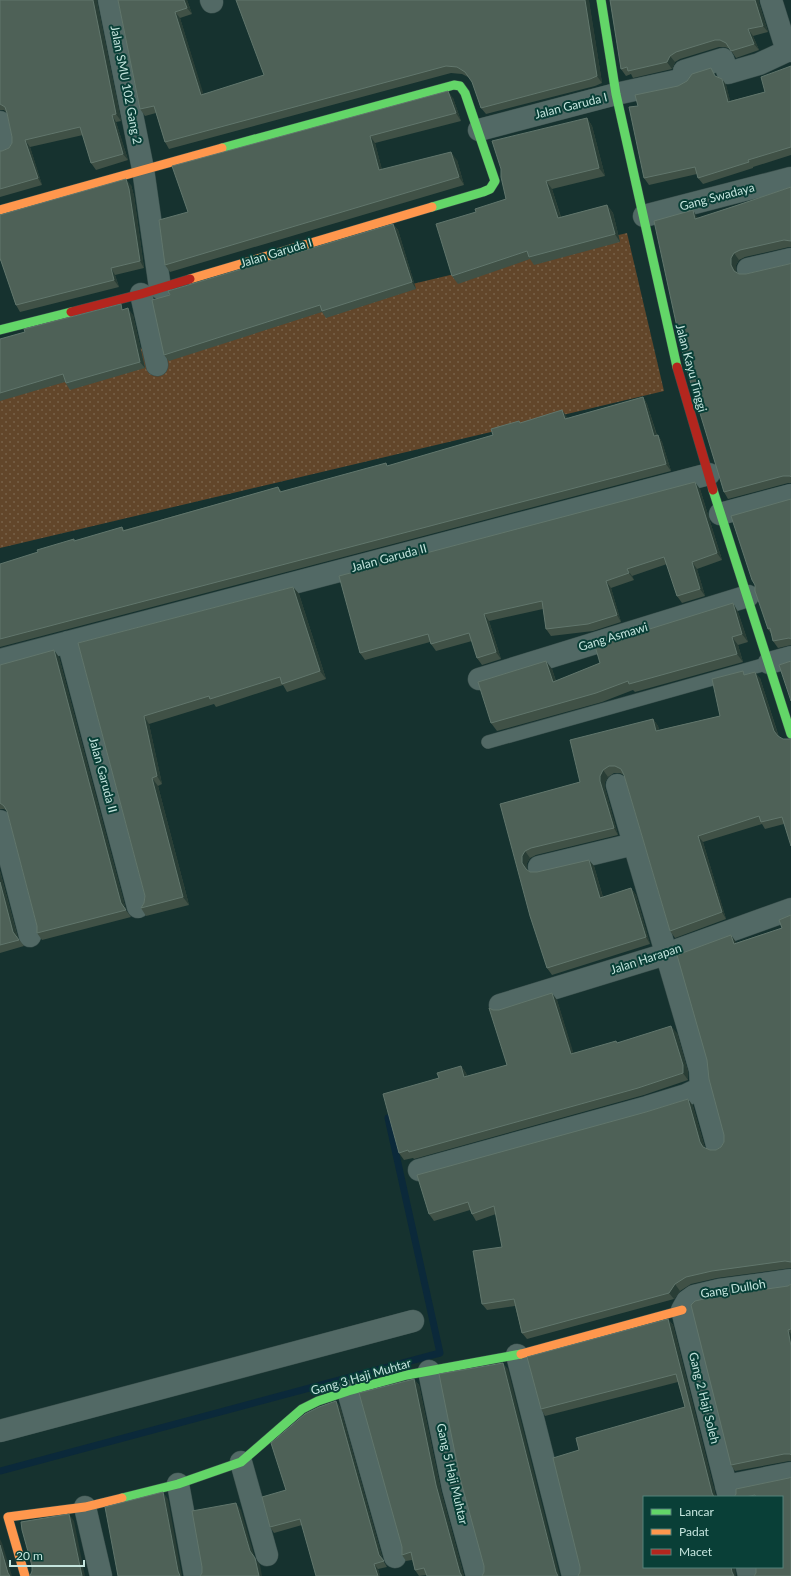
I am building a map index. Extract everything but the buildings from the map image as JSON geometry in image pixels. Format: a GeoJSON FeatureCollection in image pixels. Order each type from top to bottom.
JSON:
{"type":"FeatureCollection","features":[{"type":"Feature","properties":{"kind":"street","name":"Jalan SMU 102 Gang 2"},"geometry":{"type":"LineString","coordinates":[[110,0],[143,169],[151,291],[158,365]]}},
{"type":"Feature","properties":{"kind":"street","name":"Jalan Kayu Tinggi"},"geometry":{"type":"LineString","coordinates":[[601,0],[616,94],[678,374],[720,514],[748,596],[791,734]]}},
{"type":"Feature","properties":{"kind":"street"},"geometry":{"type":"LineString","coordinates":[[771,0],[789,51]]}},
{"type":"Feature","properties":{"kind":"street","name":"Jalan Garuda I"},"geometry":{"type":"LineString","coordinates":[[479,130],[616,94],[680,80],[685,77],[684,71],[723,58],[728,73],[759,64],[789,51]]}},
{"type":"Feature","properties":{"kind":"street","name":"Jalan Garuda I"},"geometry":{"type":"LineString","coordinates":[[0,210],[143,169],[454,85],[460,86],[465,93],[479,130],[495,181],[490,189],[151,291],[0,330]]}},
{"type":"Feature","properties":{"kind":"street"},"geometry":{"type":"LineString","coordinates":[[0,122],[5,146]]}},
{"type":"Feature","properties":{"kind":"street","name":"Gang Swadaya"},"geometry":{"type":"LineString","coordinates":[[644,216],[791,178]]}},
{"type":"Feature","properties":{"kind":"street"},"geometry":{"type":"LineString","coordinates":[[748,268],[791,260]]}},
{"type":"Feature","properties":{"kind":"street","name":"Jalan Garuda II"},"geometry":{"type":"LineString","coordinates":[[0,660],[709,474]]}},
{"type":"Feature","properties":{"kind":"street"},"geometry":{"type":"LineString","coordinates":[[720,514],[791,495]]}},
{"type":"Feature","properties":{"kind":"street","name":"Gang Asmawi"},"geometry":{"type":"LineString","coordinates":[[479,679],[748,596]]}},
{"type":"Feature","properties":{"kind":"street","name":"Jalan Garuda II"},"geometry":{"type":"LineString","coordinates":[[68,642],[138,907]]}},
{"type":"Feature","properties":{"kind":"street"},"geometry":{"type":"LineString","coordinates":[[769,663],[791,657]]}},
{"type":"Feature","properties":{"kind":"street"},"geometry":{"type":"LineString","coordinates":[[617,784],[700,1070],[701,1088],[717,1145]]}},
{"type":"Feature","properties":{"kind":"street"},"geometry":{"type":"LineString","coordinates":[[0,821],[30,936]]}},
{"type":"Feature","properties":{"kind":"street"},"geometry":{"type":"LineString","coordinates":[[539,867],[634,844]]}},
{"type":"Feature","properties":{"kind":"street","name":"Jalan Harapan"},"geometry":{"type":"LineString","coordinates":[[500,1005],[666,954],[791,909]]}},
{"type":"Feature","properties":{"kind":"street"},"geometry":{"type":"LineString","coordinates":[[419,1170],[648,1107],[686,1095],[701,1088]]}},
{"type":"Feature","properties":{"kind":"street","name":"Gang Dulloh"},"geometry":{"type":"LineString","coordinates":[[682,1310],[687,1301],[694,1296],[719,1290],[791,1280]]}},
{"type":"Feature","properties":{"kind":"street","name":"Gang 3 Haji Muhtar"},"geometry":{"type":"LineString","coordinates":[[25,1576],[4,1518],[85,1507],[178,1484],[241,1462],[302,1409],[318,1401],[348,1391],[407,1375],[517,1355],[682,1310]]}},
{"type":"Feature","properties":{"kind":"street","name":"Gang 2 Haji Soleh"},"geometry":{"type":"LineString","coordinates":[[682,1310],[727,1492]]}},
{"type":"Feature","properties":{"kind":"street"},"geometry":{"type":"LineString","coordinates":[[0,1431],[413,1321]]}},
{"type":"Feature","properties":{"kind":"street"},"geometry":{"type":"LineString","coordinates":[[517,1355],[574,1576]]}},
{"type":"Feature","properties":{"kind":"street","name":"Gang 5 Haji Muhtar"},"geometry":{"type":"LineString","coordinates":[[429,1371],[453,1488],[477,1576]]}},
{"type":"Feature","properties":{"kind":"street"},"geometry":{"type":"LineString","coordinates":[[348,1391],[395,1557]]}},
{"type":"Feature","properties":{"kind":"street"},"geometry":{"type":"LineString","coordinates":[[241,1462],[268,1555]]}},
{"type":"Feature","properties":{"kind":"street"},"geometry":{"type":"LineString","coordinates":[[727,1492],[791,1473]]}},
{"type":"Feature","properties":{"kind":"street"},"geometry":{"type":"LineString","coordinates":[[178,1484],[195,1576]]}},
{"type":"Feature","properties":{"kind":"street"},"geometry":{"type":"LineString","coordinates":[[85,1507],[101,1576]]}},
{"type":"Feature","properties":{"kind":"lane"},"geometry":{"type":"LineString","coordinates":[[488,742],[769,663]]}},
{"type":"Feature","properties":{"kind":"shaded area"},"geometry":{"type":"Polygon","coordinates":[[[627,233],[664,391],[0,548],[0,382],[627,233]]]}},
{"type":"Feature","properties":{"kind":"waterway"},"geometry":{"type":"LineString","coordinates":[[0,1471],[440,1353],[388,1118]]}},
{"type":"Feature","properties":{"kind":"traffic: fast"},"geometry":{"type":"LineString","coordinates":[[601,0],[616,94],[677,367]]}},
{"type":"Feature","properties":{"kind":"traffic: fast"},"geometry":{"type":"LineString","coordinates":[[222,148],[454,85],[460,86],[465,93],[495,181],[490,189],[483,192],[432,207]]}},
{"type":"Feature","properties":{"kind":"traffic: fast"},"geometry":{"type":"LineString","coordinates":[[0,330],[71,312]]}},
{"type":"Feature","properties":{"kind":"traffic: fast"},"geometry":{"type":"LineString","coordinates":[[713,490],[791,734]]}},
{"type":"Feature","properties":{"kind":"traffic: fast"},"geometry":{"type":"LineString","coordinates":[[122,1498],[178,1484],[241,1462],[302,1409],[318,1401],[407,1375],[521,1354]]}},
{"type":"Feature","properties":{"kind":"traffic: slow"},"geometry":{"type":"LineString","coordinates":[[0,210],[222,148]]}},
{"type":"Feature","properties":{"kind":"traffic: slow"},"geometry":{"type":"LineString","coordinates":[[190,279],[432,207]]}},
{"type":"Feature","properties":{"kind":"traffic: slow"},"geometry":{"type":"LineString","coordinates":[[521,1354],[682,1310]]}},
{"type":"Feature","properties":{"kind":"traffic: slow"},"geometry":{"type":"LineString","coordinates":[[25,1576],[8,1517],[85,1507],[122,1498]]}},
{"type":"Feature","properties":{"kind":"traffic: jam"},"geometry":{"type":"LineString","coordinates":[[71,312],[141,294],[190,279]]}},
{"type":"Feature","properties":{"kind":"traffic: jam"},"geometry":{"type":"LineString","coordinates":[[677,367],[713,490]]}}]}
